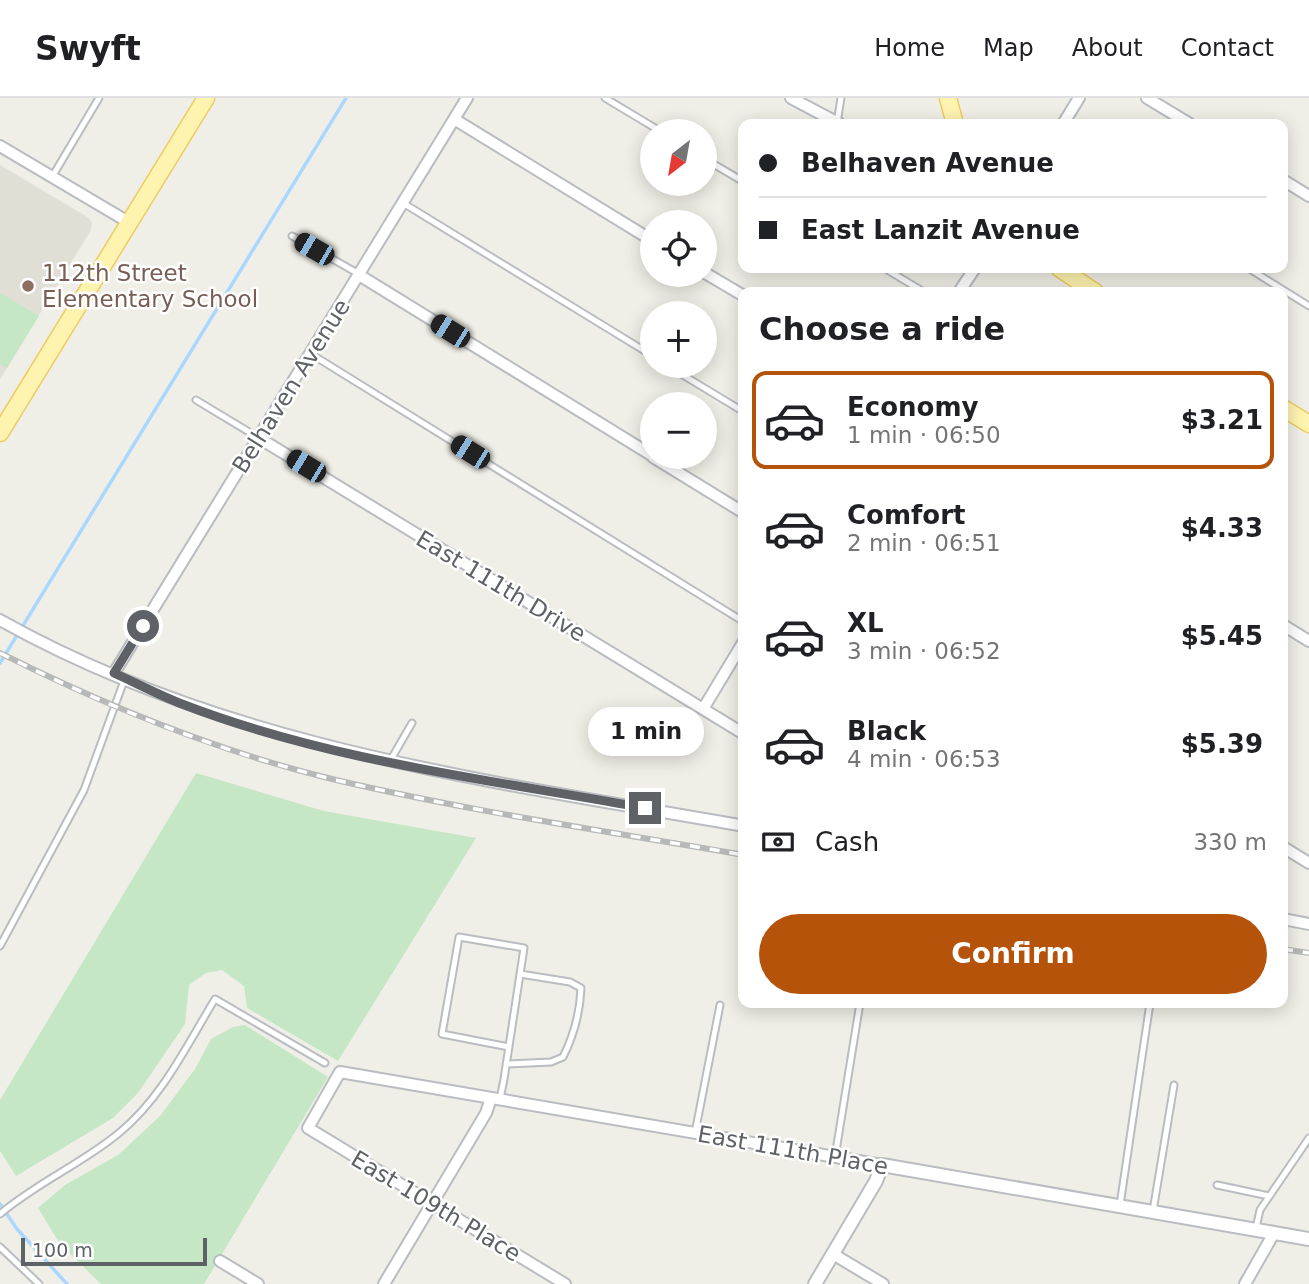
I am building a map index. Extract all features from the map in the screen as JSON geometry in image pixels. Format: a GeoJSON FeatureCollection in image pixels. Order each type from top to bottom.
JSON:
{"type":"FeatureCollection","features":[{"type":"Feature","properties":{"kind":"main road"},"geometry":{"type":"LineString","coordinates":[[0,433],[5,416],[130,223],[206,98]]}},
{"type":"Feature","properties":{"kind":"main road"},"geometry":{"type":"LineString","coordinates":[[948,98],[954,119]]}},
{"type":"Feature","properties":{"kind":"main road"},"geometry":{"type":"LineString","coordinates":[[1066,273],[1088,287]]}},
{"type":"Feature","properties":{"kind":"main road"},"geometry":{"type":"LineString","coordinates":[[1288,411],[1309,424]]}},
{"type":"Feature","properties":{"kind":"street","name":"Belhaven Avenue"},"geometry":{"type":"LineString","coordinates":[[119,676],[259,438],[467,98]]}},
{"type":"Feature","properties":{"kind":"street"},"geometry":{"type":"LineString","coordinates":[[791,98],[826,119]]}},
{"type":"Feature","properties":{"kind":"street"},"geometry":{"type":"LineString","coordinates":[[1066,119],[1079,98]]}},
{"type":"Feature","properties":{"kind":"street"},"geometry":{"type":"LineString","coordinates":[[1147,98],[1182,119]]}},
{"type":"Feature","properties":{"kind":"street"},"geometry":{"type":"LineString","coordinates":[[454,119],[640,233]]}},
{"type":"Feature","properties":{"kind":"street"},"geometry":{"type":"LineString","coordinates":[[1,151],[52,177],[130,223]]}},
{"type":"Feature","properties":{"kind":"street"},"geometry":{"type":"LineString","coordinates":[[1288,183],[1309,196]]}},
{"type":"Feature","properties":{"kind":"street"},"geometry":{"type":"LineString","coordinates":[[359,275],[640,449]]}},
{"type":"Feature","properties":{"kind":"street"},"geometry":{"type":"LineString","coordinates":[[717,280],[738,292]]}},
{"type":"Feature","properties":{"kind":"street","name":"East 111th Drive"},"geometry":{"type":"LineString","coordinates":[[259,438],[738,730]]}},
{"type":"Feature","properties":{"kind":"street"},"geometry":{"type":"LineString","coordinates":[[672,469],[738,509]]}},
{"type":"Feature","properties":{"kind":"street"},"geometry":{"type":"LineString","coordinates":[[3,622],[195,708],[304,742],[390,761],[738,825]]}},
{"type":"Feature","properties":{"kind":"street"},"geometry":{"type":"LineString","coordinates":[[1288,628],[1309,641]]}},
{"type":"Feature","properties":{"kind":"street"},"geometry":{"type":"LineString","coordinates":[[703,709],[738,651]]}},
{"type":"Feature","properties":{"kind":"street"},"geometry":{"type":"LineString","coordinates":[[1288,850],[1309,863]]}},
{"type":"Feature","properties":{"kind":"street"},"geometry":{"type":"LineString","coordinates":[[1288,920],[1309,924]]}},
{"type":"Feature","properties":{"kind":"street","name":"East 111th Place"},"geometry":{"type":"LineString","coordinates":[[308,1128],[340,1072],[1309,1239]]}},
{"type":"Feature","properties":{"kind":"street"},"geometry":{"type":"LineString","coordinates":[[384,1284],[496,1099]]}},
{"type":"Feature","properties":{"kind":"street","name":"East 109th Place"},"geometry":{"type":"LineString","coordinates":[[308,1128],[565,1284]]}},
{"type":"Feature","properties":{"kind":"street"},"geometry":{"type":"LineString","coordinates":[[815,1284],[876,1181],[882,1166]]}},
{"type":"Feature","properties":{"kind":"street"},"geometry":{"type":"LineString","coordinates":[[1245,1284],[1274,1233]]}},
{"type":"Feature","properties":{"kind":"street"},"geometry":{"type":"LineString","coordinates":[[833,1254],[883,1284]]}},
{"type":"Feature","properties":{"kind":"street"},"geometry":{"type":"LineString","coordinates":[[220,1261],[258,1284]]}},
{"type":"Feature","properties":{"kind":"lane"},"geometry":{"type":"LineString","coordinates":[[52,177],[99,98]]}},
{"type":"Feature","properties":{"kind":"lane"},"geometry":{"type":"LineString","coordinates":[[605,98],[640,119]]}},
{"type":"Feature","properties":{"kind":"lane"},"geometry":{"type":"LineString","coordinates":[[836,119],[841,98]]}},
{"type":"Feature","properties":{"kind":"lane"},"geometry":{"type":"LineString","coordinates":[[718,167],[738,179]]}},
{"type":"Feature","properties":{"kind":"lane"},"geometry":{"type":"LineString","coordinates":[[403,203],[640,348]]}},
{"type":"Feature","properties":{"kind":"lane"},"geometry":{"type":"LineString","coordinates":[[292,236],[359,275]]}},
{"type":"Feature","properties":{"kind":"lane"},"geometry":{"type":"LineString","coordinates":[[892,273],[916,287]]}},
{"type":"Feature","properties":{"kind":"lane"},"geometry":{"type":"LineString","coordinates":[[1256,273],[1278,287]]}},
{"type":"Feature","properties":{"kind":"lane"},"geometry":{"type":"LineString","coordinates":[[1288,293],[1309,306]]}},
{"type":"Feature","properties":{"kind":"lane"},"geometry":{"type":"LineString","coordinates":[[311,354],[738,618]]}},
{"type":"Feature","properties":{"kind":"lane"},"geometry":{"type":"LineString","coordinates":[[688,378],[738,408]]}},
{"type":"Feature","properties":{"kind":"lane"},"geometry":{"type":"LineString","coordinates":[[196,400],[259,438]]}},
{"type":"Feature","properties":{"kind":"lane"},"geometry":{"type":"LineString","coordinates":[[0,946],[84,790],[119,676]]}},
{"type":"Feature","properties":{"kind":"lane"},"geometry":{"type":"LineString","coordinates":[[390,761],[412,723]]}},
{"type":"Feature","properties":{"kind":"lane"},"geometry":{"type":"LineString","coordinates":[[496,1099],[506,1064],[509,1047],[524,948],[459,937],[442,1034],[509,1047]]}},
{"type":"Feature","properties":{"kind":"lane"},"geometry":{"type":"LineString","coordinates":[[506,1064],[551,1062],[564,1057],[573,1037],[580,1008],[581,988],[570,982],[520,974]]}},
{"type":"Feature","properties":{"kind":"lane"},"geometry":{"type":"LineString","coordinates":[[0,1214],[21,1197],[120,1133],[164,1083],[215,999],[325,1063]]}},
{"type":"Feature","properties":{"kind":"lane"},"geometry":{"type":"LineString","coordinates":[[695,1133],[720,1005]]}},
{"type":"Feature","properties":{"kind":"lane"},"geometry":{"type":"LineString","coordinates":[[835,1157],[859,1008]]}},
{"type":"Feature","properties":{"kind":"lane"},"geometry":{"type":"LineString","coordinates":[[1120,1205],[1149,1008]]}},
{"type":"Feature","properties":{"kind":"lane"},"geometry":{"type":"LineString","coordinates":[[1153,1211],[1174,1085]]}},
{"type":"Feature","properties":{"kind":"lane"},"geometry":{"type":"LineString","coordinates":[[1256,1228],[1260,1210],[1309,1138]]}},
{"type":"Feature","properties":{"kind":"lane"},"geometry":{"type":"LineString","coordinates":[[1217,1185],[1269,1196]]}},
{"type":"Feature","properties":{"kind":"lane"},"geometry":{"type":"LineString","coordinates":[[0,1247],[39,1284]]}},
{"type":"Feature","properties":{"kind":"shaded area","name":"112th Street Elementary School"},"geometry":{"type":"Polygon","coordinates":[[[0,165],[89,218],[92,223],[91,230],[0,379],[0,165]]]}},
{"type":"Feature","properties":{"kind":"green space"},"geometry":{"type":"Polygon","coordinates":[[[0,293],[39,316],[7,368],[0,364],[0,293]]]}},
{"type":"Feature","properties":{"kind":"green space"},"geometry":{"type":"Polygon","coordinates":[[[196,773],[324,811],[476,838],[338,1061],[247,1008],[244,986],[222,970],[206,973],[189,985],[185,1024],[138,1093],[113,1118],[16,1176],[0,1151],[0,1100],[196,773]]]}},
{"type":"Feature","properties":{"kind":"green space"},"geometry":{"type":"Polygon","coordinates":[[[245,1025],[328,1077],[204,1284],[101,1284],[60,1244],[38,1208],[65,1185],[118,1155],[160,1116],[195,1069],[211,1039],[233,1027],[245,1025]]]}},
{"type":"Feature","properties":{"kind":"waterway"},"geometry":{"type":"LineString","coordinates":[[0,663],[346,98]]}},
{"type":"Feature","properties":{"kind":"waterway"},"geometry":{"type":"LineString","coordinates":[[0,1204],[17,1229],[67,1284]]}},
{"type":"Feature","properties":{"kind":"railway"},"geometry":{"type":"LineString","coordinates":[[0,653],[121,709],[204,741],[289,768],[434,801],[738,854]]}},
{"type":"Feature","properties":{"kind":"railway"},"geometry":{"type":"LineString","coordinates":[[1288,950],[1309,953]]}},
{"type":"Feature","properties":{"kind":"place","name":"112th Street Elementary School"},"geometry":{"type":"Point","coordinates":[28,286]}},
{"type":"Feature","properties":{"kind":"route"},"geometry":{"type":"LineString","coordinates":[[143,626],[114,673],[183,704],[304,742],[424,768],[645,808]]}}]}
